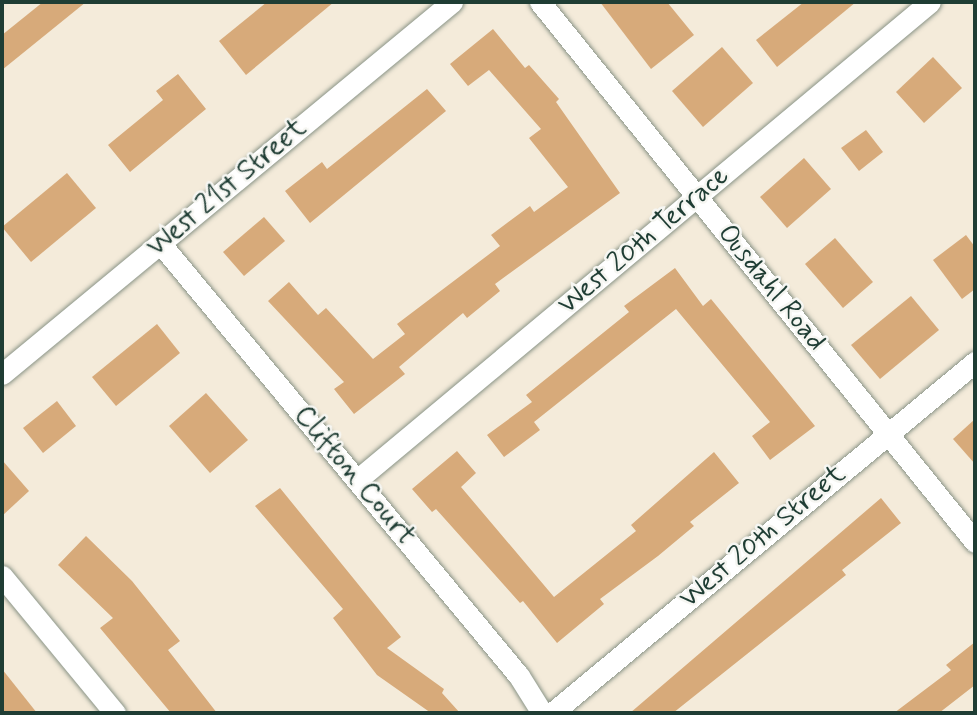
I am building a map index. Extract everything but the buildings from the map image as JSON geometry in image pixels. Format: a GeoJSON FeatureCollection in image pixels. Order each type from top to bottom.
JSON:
{"type":"FeatureCollection","features":[{"type":"Feature","properties":{"kind":"street","name":"West 21st Street"},"geometry":{"type":"LineString","coordinates":[[2,374],[452,2]]}},
{"type":"Feature","properties":{"kind":"street","name":"Ousdahl Road"},"geometry":{"type":"LineString","coordinates":[[540,2],[975,542]]}},
{"type":"Feature","properties":{"kind":"street","name":"West 20th Terrace"},"geometry":{"type":"LineString","coordinates":[[357,480],[930,2]]}},
{"type":"Feature","properties":{"kind":"street","name":"Clifton Court"},"geometry":{"type":"LineString","coordinates":[[160,243],[519,676],[542,713]]}},
{"type":"Feature","properties":{"kind":"street","name":"West 20th Street"},"geometry":{"type":"LineString","coordinates":[[552,713],[975,362]]}},
{"type":"Feature","properties":{"kind":"street"},"geometry":{"type":"LineString","coordinates":[[2,576],[115,713]]}}]}
